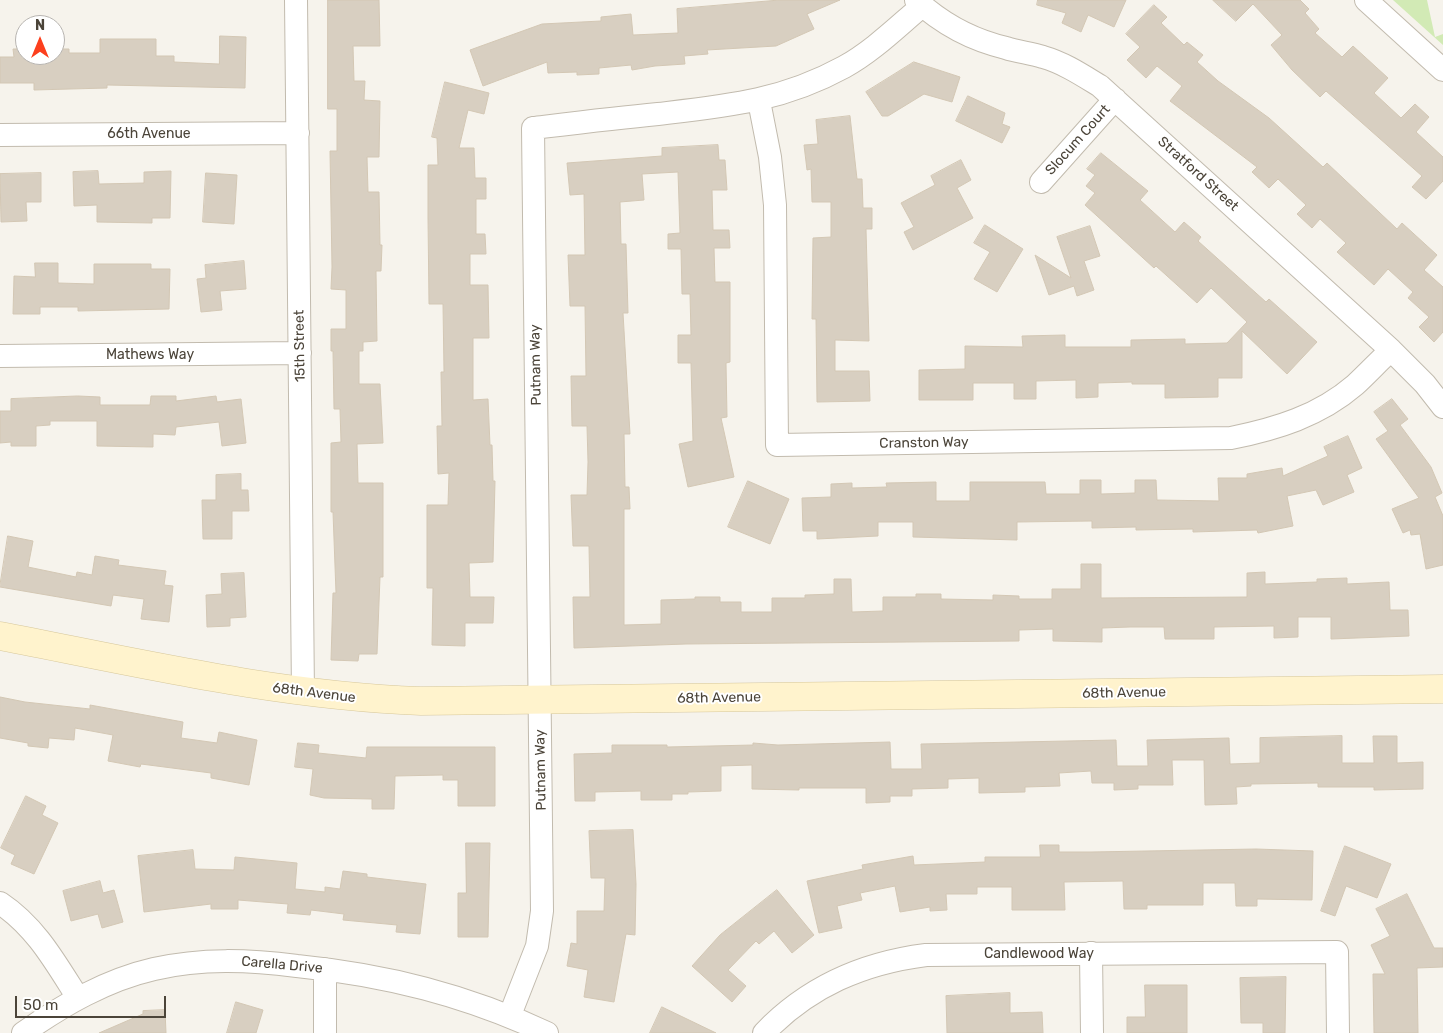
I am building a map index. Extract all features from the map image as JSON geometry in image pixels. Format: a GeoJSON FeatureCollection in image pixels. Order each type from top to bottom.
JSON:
{"type":"FeatureCollection","features":[{"type":"Feature","properties":{"kind":"street","name":"15th Street"},"geometry":{"type":"LineString","coordinates":[[296,0],[303,693]]}},
{"type":"Feature","properties":{"kind":"street"},"geometry":{"type":"LineString","coordinates":[[1366,0],[1443,70]]}},
{"type":"Feature","properties":{"kind":"street","name":"Stratford Street"},"geometry":{"type":"LineString","coordinates":[[919,3],[946,24],[974,38],[1004,48],[1044,57],[1073,69],[1100,86],[1391,350],[1425,384],[1443,407]]}},
{"type":"Feature","properties":{"kind":"street","name":"Putnam Way"},"geometry":{"type":"LineString","coordinates":[[510,1016],[537,946],[542,911],[533,128],[723,107],[759,101],[812,83],[846,66],[874,48],[919,3]]}},
{"type":"Feature","properties":{"kind":"street","name":"Slocum Court"},"geometry":{"type":"LineString","coordinates":[[1041,182],[1115,99]]}},
{"type":"Feature","properties":{"kind":"street","name":"Cranston Way"},"geometry":{"type":"LineString","coordinates":[[759,101],[770,157],[775,205],[777,445],[1231,438],[1266,431],[1296,421],[1325,407],[1354,386],[1391,350]]}},
{"type":"Feature","properties":{"kind":"street","name":"66th Avenue"},"geometry":{"type":"LineString","coordinates":[[0,135],[298,133]]}},
{"type":"Feature","properties":{"kind":"street","name":"Mathews Way"},"geometry":{"type":"LineString","coordinates":[[0,356],[300,353]]}},
{"type":"Feature","properties":{"kind":"street","name":"68th Avenue"},"geometry":{"type":"LineString","coordinates":[[0,636],[303,693],[412,701],[1443,689]]}},
{"type":"Feature","properties":{"kind":"street"},"geometry":{"type":"LineString","coordinates":[[0,903],[17,915],[34,931],[78,998]]}},
{"type":"Feature","properties":{"kind":"street","name":"Candlewood Way"},"geometry":{"type":"LineString","coordinates":[[764,1033],[803,999],[828,983],[863,968],[896,959],[926,955],[1337,952],[1338,1033]]}},
{"type":"Feature","properties":{"kind":"street"},"geometry":{"type":"LineString","coordinates":[[1091,954],[1092,1033]]}},
{"type":"Feature","properties":{"kind":"street","name":"Carella Drive"},"geometry":{"type":"LineString","coordinates":[[22,1033],[78,998],[116,981],[153,969],[185,963],[229,960],[374,975],[454,996],[510,1016],[548,1033]]}},
{"type":"Feature","properties":{"kind":"street"},"geometry":{"type":"LineString","coordinates":[[325,969],[326,1033]]}},
{"type":"Feature","properties":{"kind":"green space"},"geometry":{"type":"Polygon","coordinates":[[[1393,0],[1427,0],[1435,37],[1443,34],[1443,45],[1393,0]]]}},
{"type":"Feature","properties":{"kind":"building"},"geometry":{"type":"Polygon","coordinates":[[[328,0],[379,0],[380,46],[353,46],[354,81],[365,81],[364,100],[380,101],[379,157],[367,157],[368,192],[379,192],[380,245],[382,245],[381,271],[376,271],[377,341],[363,342],[363,351],[359,351],[359,384],[380,384],[383,443],[357,444],[358,483],[383,483],[383,577],[380,577],[377,654],[359,654],[358,661],[331,660],[333,593],[336,593],[333,512],[331,512],[331,443],[341,442],[340,409],[334,409],[331,329],[346,329],[346,290],[331,289],[330,151],[337,151],[337,109],[328,109],[328,0]]]}},
{"type":"Feature","properties":{"kind":"building"},"geometry":{"type":"Polygon","coordinates":[[[780,0],[840,0],[807,14],[814,29],[776,46],[707,50],[708,54],[684,56],[685,64],[632,70],[631,65],[599,68],[599,74],[577,75],[577,72],[548,73],[547,62],[483,86],[470,50],[542,24],[601,21],[601,17],[631,14],[633,35],[678,33],[677,9],[780,0]]]}},
{"type":"Feature","properties":{"kind":"building"},"geometry":{"type":"Polygon","coordinates":[[[1038,0],[1126,0],[1114,27],[1088,15],[1081,32],[1062,23],[1066,13],[1037,5],[1038,0]]]}},
{"type":"Feature","properties":{"kind":"building"},"geometry":{"type":"Polygon","coordinates":[[[1213,0],[1300,0],[1309,9],[1305,13],[1319,29],[1315,33],[1342,57],[1353,46],[1388,78],[1374,93],[1401,118],[1415,104],[1429,117],[1416,132],[1443,157],[1443,181],[1426,199],[1412,187],[1422,176],[1326,91],[1320,97],[1292,70],[1271,45],[1282,35],[1253,4],[1236,21],[1213,0]]]}},
{"type":"Feature","properties":{"kind":"building"},"geometry":{"type":"Polygon","coordinates":[[[1154,5],[1167,17],[1161,23],[1184,45],[1187,42],[1203,55],[1197,62],[1218,81],[1269,118],[1323,167],[1327,163],[1397,229],[1402,223],[1437,255],[1424,270],[1443,287],[1443,332],[1434,342],[1419,327],[1429,317],[1408,298],[1413,292],[1388,269],[1374,285],[1337,252],[1346,243],[1320,219],[1312,228],[1297,214],[1306,205],[1278,179],[1269,188],[1252,172],[1257,167],[1170,101],[1182,86],[1157,66],[1146,78],[1127,60],[1140,47],[1126,34],[1154,5]]]}},
{"type":"Feature","properties":{"kind":"building"},"geometry":{"type":"Polygon","coordinates":[[[220,36],[246,37],[245,88],[107,85],[107,88],[34,90],[34,83],[0,83],[0,57],[14,57],[13,49],[15,49],[15,65],[65,65],[65,49],[69,49],[69,53],[100,53],[100,39],[156,39],[156,56],[174,56],[174,62],[219,64],[220,36]]]}},
{"type":"Feature","properties":{"kind":"building"},"geometry":{"type":"Polygon","coordinates":[[[914,62],[960,77],[952,102],[924,94],[888,116],[882,116],[866,92],[914,62]]]}},
{"type":"Feature","properties":{"kind":"building"},"geometry":{"type":"Polygon","coordinates":[[[445,82],[489,93],[484,114],[468,110],[459,148],[474,148],[475,178],[486,178],[486,199],[476,199],[476,234],[485,234],[486,254],[470,254],[470,285],[488,285],[489,338],[473,338],[473,400],[488,399],[493,481],[495,481],[493,562],[469,563],[470,597],[494,597],[493,623],[465,623],[465,646],[432,645],[433,588],[427,588],[427,505],[448,505],[449,473],[438,474],[437,426],[442,426],[441,372],[444,372],[443,304],[429,304],[428,218],[428,165],[438,165],[437,138],[432,137],[445,82]]]}},
{"type":"Feature","properties":{"kind":"building"},"geometry":{"type":"Polygon","coordinates":[[[968,96],[1005,113],[1002,124],[1010,127],[1002,143],[956,121],[968,96]]]}},
{"type":"Feature","properties":{"kind":"building"},"geometry":{"type":"Polygon","coordinates":[[[850,116],[857,179],[862,179],[863,208],[872,208],[872,229],[866,229],[869,341],[835,340],[835,371],[869,371],[870,401],[817,402],[816,319],[812,319],[813,238],[831,237],[831,202],[812,202],[811,169],[807,170],[804,145],[818,144],[816,120],[850,116]]]}},
{"type":"Feature","properties":{"kind":"building"},"geometry":{"type":"Polygon","coordinates":[[[718,145],[719,160],[725,160],[727,190],[712,190],[713,230],[729,230],[730,248],[714,248],[715,282],[730,282],[730,362],[726,363],[727,417],[721,418],[734,477],[688,487],[679,444],[693,441],[691,363],[678,363],[678,335],[691,335],[690,294],[682,294],[681,249],[668,249],[668,234],[680,233],[678,172],[642,174],[644,200],[620,202],[621,244],[626,244],[628,313],[623,313],[630,434],[624,434],[625,487],[629,487],[630,509],[624,509],[624,625],[661,624],[661,600],[695,599],[695,597],[720,597],[720,602],[741,602],[741,612],[772,612],[772,598],[805,598],[805,595],[834,594],[834,579],[851,579],[852,612],[883,611],[883,597],[916,597],[916,594],[941,594],[941,599],[993,600],[993,595],[1019,596],[1019,599],[1052,599],[1052,589],[1081,589],[1081,564],[1101,564],[1101,598],[1247,597],[1247,573],[1265,572],[1265,584],[1317,582],[1317,579],[1347,578],[1347,584],[1389,582],[1390,610],[1408,610],[1409,636],[1331,639],[1331,617],[1298,617],[1298,637],[1274,638],[1274,626],[1214,627],[1214,639],[1165,639],[1164,627],[1130,627],[1102,628],[1102,642],[1053,641],[1053,629],[1019,630],[1019,641],[686,644],[574,648],[573,597],[590,597],[589,546],[573,546],[571,495],[587,495],[587,426],[572,426],[571,376],[586,376],[585,306],[570,306],[568,255],[585,255],[584,194],[570,195],[567,163],[662,156],[662,148],[718,145]]]}},
{"type":"Feature","properties":{"kind":"building"},"geometry":{"type":"Polygon","coordinates":[[[1101,153],[1148,191],[1140,200],[1175,232],[1184,222],[1201,237],[1198,241],[1266,302],[1269,299],[1317,342],[1287,374],[1242,331],[1242,378],[1218,378],[1218,397],[1165,398],[1165,384],[1132,384],[1132,382],[1098,383],[1098,397],[1076,398],[1076,380],[1036,381],[1036,399],[1014,399],[1014,383],[973,383],[973,400],[919,400],[919,370],[965,369],[965,346],[1023,347],[1022,336],[1065,335],[1065,347],[1131,347],[1131,340],[1185,339],[1185,344],[1227,343],[1247,322],[1211,288],[1197,303],[1156,266],[1154,268],[1085,205],[1095,193],[1086,186],[1095,175],[1087,169],[1101,153]]]}},
{"type":"Feature","properties":{"kind":"building"},"geometry":{"type":"Polygon","coordinates":[[[961,160],[971,180],[957,188],[973,218],[913,250],[904,232],[914,227],[901,203],[935,185],[931,176],[961,160]]]}},
{"type":"Feature","properties":{"kind":"building"},"geometry":{"type":"Polygon","coordinates":[[[98,171],[99,184],[144,183],[144,172],[171,171],[170,218],[152,218],[152,223],[97,222],[97,205],[74,206],[73,172],[98,171]]]}},
{"type":"Feature","properties":{"kind":"building"},"geometry":{"type":"Polygon","coordinates":[[[41,173],[41,202],[26,202],[27,221],[1,222],[0,174],[41,173]]]}},
{"type":"Feature","properties":{"kind":"building"},"geometry":{"type":"Polygon","coordinates":[[[206,173],[237,175],[234,224],[203,222],[206,173]]]}},
{"type":"Feature","properties":{"kind":"building"},"geometry":{"type":"Polygon","coordinates":[[[985,225],[1023,249],[997,292],[974,279],[990,252],[974,243],[985,225]]]}},
{"type":"Feature","properties":{"kind":"building"},"geometry":{"type":"Polygon","coordinates":[[[1090,226],[1100,256],[1084,261],[1094,290],[1077,296],[1074,286],[1049,295],[1035,255],[1071,278],[1057,237],[1090,226]]]}},
{"type":"Feature","properties":{"kind":"building"},"geometry":{"type":"Polygon","coordinates":[[[244,261],[246,289],[220,291],[222,310],[201,312],[197,279],[206,278],[205,265],[244,261]]]}},
{"type":"Feature","properties":{"kind":"building"},"geometry":{"type":"Polygon","coordinates":[[[35,263],[58,263],[58,283],[94,284],[94,264],[151,264],[151,269],[170,269],[169,309],[78,311],[78,307],[40,307],[40,314],[13,314],[14,276],[35,277],[35,263]]]}},
{"type":"Feature","properties":{"kind":"building"},"geometry":{"type":"Polygon","coordinates":[[[151,396],[176,396],[176,401],[216,396],[217,402],[241,399],[246,443],[222,446],[219,422],[176,427],[175,435],[153,434],[153,447],[97,446],[97,421],[50,421],[50,425],[36,426],[36,446],[11,446],[11,442],[0,443],[0,411],[11,411],[11,399],[100,397],[100,405],[150,405],[151,396]]]}},
{"type":"Feature","properties":{"kind":"building"},"geometry":{"type":"Polygon","coordinates":[[[1392,399],[1408,419],[1400,425],[1431,467],[1442,493],[1435,497],[1443,516],[1443,565],[1426,569],[1420,534],[1411,535],[1410,530],[1403,533],[1392,509],[1419,498],[1376,439],[1388,431],[1374,412],[1392,399]]]}},
{"type":"Feature","properties":{"kind":"building"},"geometry":{"type":"Polygon","coordinates":[[[1348,436],[1362,468],[1347,475],[1354,492],[1323,505],[1316,490],[1287,496],[1293,526],[1258,533],[1257,530],[1193,532],[1193,529],[1136,530],[1136,527],[1092,528],[1092,521],[1017,522],[1017,540],[913,537],[913,522],[878,522],[878,536],[817,539],[817,531],[803,531],[802,498],[831,497],[831,484],[852,483],[852,488],[887,487],[886,483],[936,482],[936,501],[970,501],[970,482],[1045,482],[1046,494],[1080,494],[1080,480],[1101,480],[1101,494],[1135,493],[1135,480],[1156,480],[1157,500],[1219,501],[1218,478],[1247,478],[1247,474],[1282,468],[1283,476],[1328,456],[1324,447],[1348,436]]]}},
{"type":"Feature","properties":{"kind":"building"},"geometry":{"type":"Polygon","coordinates":[[[241,474],[241,490],[248,490],[249,511],[232,511],[232,539],[203,539],[202,500],[216,500],[216,475],[241,474]]]}},
{"type":"Feature","properties":{"kind":"building"},"geometry":{"type":"Polygon","coordinates":[[[748,481],[789,499],[770,544],[728,527],[748,481]]]}},
{"type":"Feature","properties":{"kind":"building"},"geometry":{"type":"Polygon","coordinates":[[[8,536],[33,541],[28,567],[76,577],[77,572],[92,575],[95,556],[119,560],[118,565],[166,571],[164,585],[173,586],[169,622],[141,619],[144,599],[113,595],[111,606],[0,587],[8,536]]]}},
{"type":"Feature","properties":{"kind":"building"},"geometry":{"type":"Polygon","coordinates":[[[244,573],[246,617],[230,618],[230,626],[207,627],[206,595],[222,594],[221,574],[244,573]]]}},
{"type":"Feature","properties":{"kind":"building"},"geometry":{"type":"Polygon","coordinates":[[[0,697],[25,702],[90,709],[90,705],[183,722],[181,738],[217,743],[219,732],[257,740],[249,785],[211,778],[211,773],[141,764],[140,767],[108,761],[113,735],[75,728],[74,740],[49,738],[48,748],[28,746],[28,743],[0,738],[0,697]]]}},
{"type":"Feature","properties":{"kind":"building"},"geometry":{"type":"Polygon","coordinates":[[[1342,736],[1342,763],[1374,763],[1373,736],[1397,736],[1397,763],[1423,762],[1423,789],[1374,790],[1374,787],[1318,787],[1318,783],[1251,784],[1251,786],[1236,787],[1237,804],[1205,805],[1204,760],[1172,760],[1173,785],[1138,785],[1138,789],[1114,790],[1114,783],[1092,783],[1091,771],[1059,773],[1060,786],[1025,787],[1025,792],[979,793],[979,778],[948,779],[948,788],[912,789],[912,796],[890,796],[890,802],[866,803],[866,788],[752,789],[752,765],[721,766],[721,791],[672,794],[672,800],[641,800],[641,791],[595,792],[595,801],[575,801],[574,754],[612,753],[612,745],[667,745],[667,747],[753,745],[753,743],[778,745],[890,742],[891,769],[922,769],[921,744],[1116,740],[1117,766],[1148,766],[1147,740],[1229,738],[1230,764],[1260,763],[1260,738],[1342,736]]]}},
{"type":"Feature","properties":{"kind":"building"},"geometry":{"type":"Polygon","coordinates":[[[298,743],[319,745],[318,753],[366,758],[367,747],[495,747],[495,806],[458,806],[458,780],[443,780],[443,775],[395,776],[394,809],[372,809],[372,799],[324,798],[310,795],[313,769],[295,767],[298,743]]]}},
{"type":"Feature","properties":{"kind":"building"},"geometry":{"type":"Polygon","coordinates":[[[26,796],[46,806],[42,815],[58,823],[34,874],[11,864],[15,855],[1,848],[26,796]]]}},
{"type":"Feature","properties":{"kind":"building"},"geometry":{"type":"Polygon","coordinates":[[[633,830],[636,884],[635,935],[626,934],[614,1002],[584,997],[588,970],[567,966],[571,943],[577,944],[577,911],[604,911],[605,878],[591,878],[589,831],[633,830]]]}},
{"type":"Feature","properties":{"kind":"building"},"geometry":{"type":"Polygon","coordinates":[[[466,843],[490,843],[488,937],[458,937],[458,893],[466,893],[466,843]]]}},
{"type":"Feature","properties":{"kind":"building"},"geometry":{"type":"Polygon","coordinates":[[[1040,845],[1059,845],[1059,852],[1256,849],[1313,851],[1312,900],[1257,899],[1257,906],[1236,906],[1235,883],[1203,883],[1203,905],[1147,905],[1147,909],[1124,909],[1123,881],[1064,882],[1065,910],[1012,910],[1012,887],[977,887],[977,894],[946,894],[947,910],[930,911],[930,907],[900,912],[895,886],[860,893],[862,900],[837,906],[842,928],[819,933],[807,881],[863,869],[862,865],[913,856],[914,865],[985,862],[985,857],[1040,857],[1040,845]]]}},
{"type":"Feature","properties":{"kind":"building"},"geometry":{"type":"Polygon","coordinates":[[[1345,846],[1391,864],[1377,898],[1346,886],[1335,916],[1321,911],[1345,846]]]}},
{"type":"Feature","properties":{"kind":"building"},"geometry":{"type":"Polygon","coordinates":[[[193,850],[195,869],[234,870],[235,857],[297,863],[295,889],[325,892],[325,887],[340,889],[343,871],[367,874],[367,877],[426,884],[420,934],[396,932],[397,925],[343,920],[344,914],[311,910],[310,915],[287,913],[288,904],[238,900],[238,909],[211,909],[211,904],[144,912],[138,856],[193,850]]]}},
{"type":"Feature","properties":{"kind":"building"},"geometry":{"type":"Polygon","coordinates":[[[100,881],[103,893],[114,890],[123,922],[102,928],[98,914],[71,921],[63,891],[100,881]]]}},
{"type":"Feature","properties":{"kind":"building"},"geometry":{"type":"Polygon","coordinates":[[[777,890],[814,935],[792,953],[774,931],[759,944],[756,941],[728,970],[746,986],[732,1002],[692,966],[720,935],[777,890]]]}},
{"type":"Feature","properties":{"kind":"building"},"geometry":{"type":"Polygon","coordinates":[[[1407,894],[1434,948],[1443,948],[1443,967],[1417,968],[1418,1033],[1374,1033],[1373,974],[1385,974],[1371,945],[1390,936],[1376,909],[1407,894]]]}},
{"type":"Feature","properties":{"kind":"building"},"geometry":{"type":"Polygon","coordinates":[[[1286,977],[1285,1033],[1263,1033],[1263,1023],[1241,1023],[1240,978],[1286,977]]]}},
{"type":"Feature","properties":{"kind":"building"},"geometry":{"type":"Polygon","coordinates":[[[1145,985],[1187,985],[1187,1033],[1127,1033],[1127,1017],[1145,1017],[1145,985]]]}},
{"type":"Feature","properties":{"kind":"building"},"geometry":{"type":"Polygon","coordinates":[[[1010,993],[1010,1013],[1042,1012],[1043,1033],[947,1033],[946,996],[1010,993]]]}},
{"type":"Feature","properties":{"kind":"building"},"geometry":{"type":"Polygon","coordinates":[[[236,1002],[263,1010],[256,1033],[227,1033],[236,1002]]]}},
{"type":"Feature","properties":{"kind":"building"},"geometry":{"type":"Polygon","coordinates":[[[662,1007],[716,1033],[650,1033],[662,1007]]]}},
{"type":"Feature","properties":{"kind":"building"},"geometry":{"type":"Polygon","coordinates":[[[165,1010],[166,1033],[99,1033],[143,1014],[143,1011],[165,1010]]]}}]}
